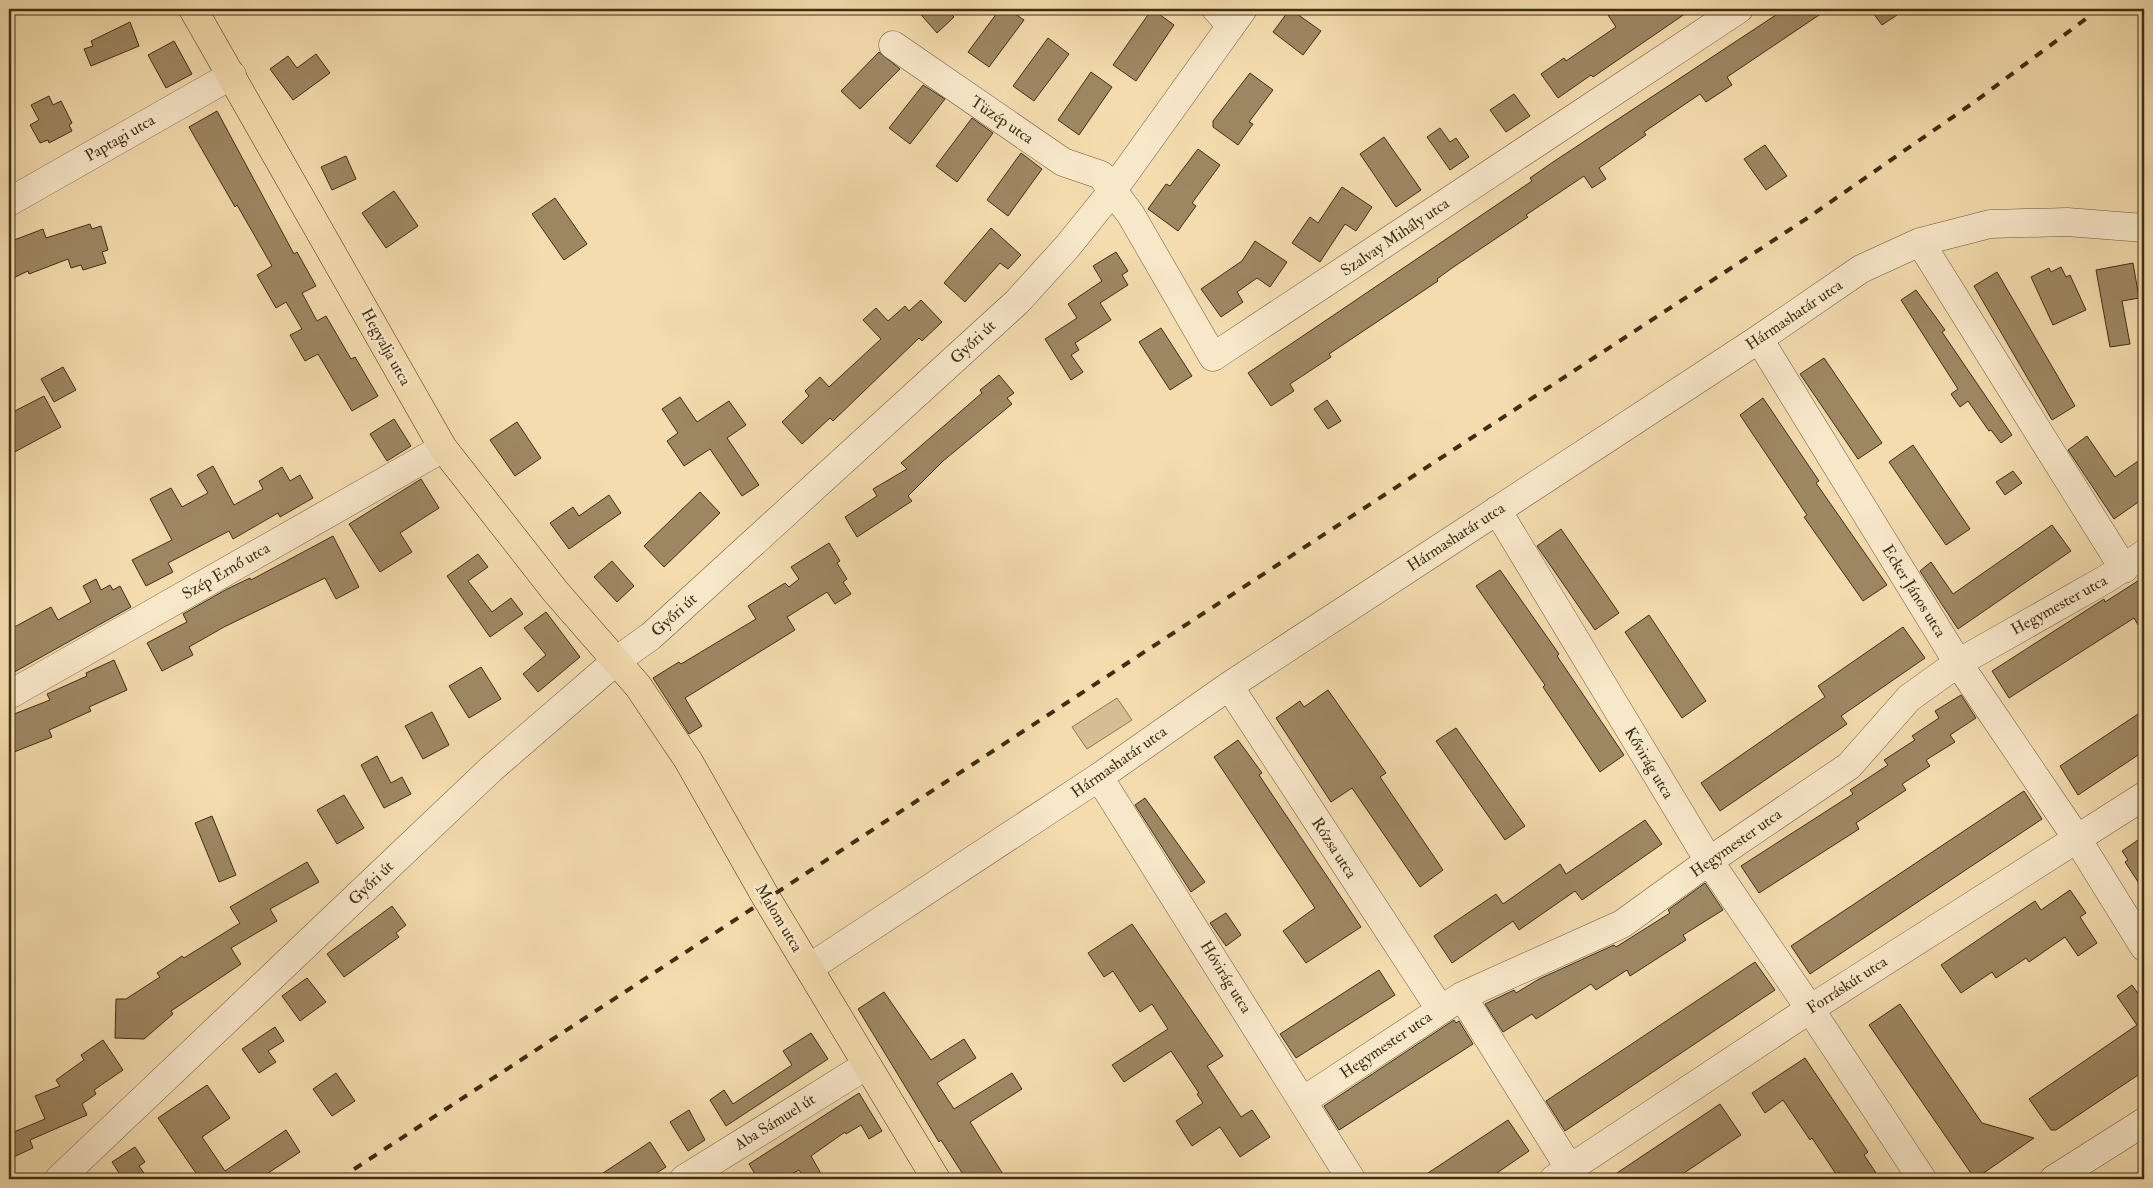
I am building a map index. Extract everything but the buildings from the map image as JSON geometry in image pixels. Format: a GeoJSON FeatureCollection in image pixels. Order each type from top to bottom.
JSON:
{"type":"FeatureCollection","features":[{"type":"Feature","properties":{"kind":"main road","name":"Hegyalja utca"},"geometry":{"type":"LineString","coordinates":[[193,9],[232,74],[443,448],[506,530],[616,661]]}},
{"type":"Feature","properties":{"kind":"main road","name":"Malom utca"},"geometry":{"type":"LineString","coordinates":[[616,661],[638,686],[688,760],[767,899],[936,1179]]}},
{"type":"Feature","properties":{"kind":"street","name":"Szalvay Mihály utca"},"geometry":{"type":"LineString","coordinates":[[1113,190],[1131,215],[1213,357],[1738,9]]}},
{"type":"Feature","properties":{"kind":"street","name":"Győri út"},"geometry":{"type":"LineString","coordinates":[[59,1179],[484,775],[616,661],[651,636],[1017,302],[1067,247],[1113,190],[1230,15]]}},
{"type":"Feature","properties":{"kind":"street","name":"Tüzép utca"},"geometry":{"type":"LineString","coordinates":[[893,45],[1063,162],[1102,175],[1113,190]]}},
{"type":"Feature","properties":{"kind":"street","name":"Paptagi utca"},"geometry":{"type":"LineString","coordinates":[[9,202],[232,74]]}},
{"type":"Feature","properties":{"kind":"street","name":"Hármashatár utca"},"geometry":{"type":"LineString","coordinates":[[809,968],[1099,777],[1228,686],[1759,339],[1861,269],[1920,242],[1990,224],[2067,222],[2144,228]]}},
{"type":"Feature","properties":{"kind":"street"},"geometry":{"type":"LineString","coordinates":[[1920,242],[2134,562]]}},
{"type":"Feature","properties":{"kind":"street","name":"Ecker János utca"},"geometry":{"type":"LineString","coordinates":[[1759,339],[1958,662],[2076,837],[2144,947]]}},
{"type":"Feature","properties":{"kind":"street","name":"Szép Ernő utca"},"geometry":{"type":"LineString","coordinates":[[9,695],[443,448]]}},
{"type":"Feature","properties":{"kind":"street","name":"Kővirág utca"},"geometry":{"type":"LineString","coordinates":[[1497,510],[1709,861],[1810,1009],[1922,1179]]}},
{"type":"Feature","properties":{"kind":"street","name":"Hegymester utca"},"geometry":{"type":"LineString","coordinates":[[1304,1100],[1451,1003],[1622,924],[1709,861],[1849,766],[1909,698],[1958,662],[2134,562]]}},
{"type":"Feature","properties":{"kind":"street","name":"Rózsa utca"},"geometry":{"type":"LineString","coordinates":[[1228,686],[1451,1003],[1562,1174]]}},
{"type":"Feature","properties":{"kind":"street","name":"Hóvirág utca"},"geometry":{"type":"LineString","coordinates":[[1099,777],[1304,1100],[1351,1179]]}},
{"type":"Feature","properties":{"kind":"street","name":"Forráskút utca"},"geometry":{"type":"LineString","coordinates":[[1562,1174],[1810,1009],[2076,837],[2144,796]]}},
{"type":"Feature","properties":{"kind":"street","name":"Aba Sámuel út"},"geometry":{"type":"LineString","coordinates":[[684,1179],[867,1065]]}},
{"type":"Feature","properties":{"kind":"street"},"geometry":{"type":"LineString","coordinates":[[2054,1179],[2144,1122]]}},
{"type":"Feature","properties":{"kind":"shaded area"},"geometry":{"type":"Polygon","coordinates":[[[1117,698],[1132,720],[1087,749],[1072,727],[1117,698]]]}},
{"type":"Feature","properties":{"kind":"railway"},"geometry":{"type":"LineString","coordinates":[[339,1179],[1806,219],[1973,103],[2099,9]]}}]}
